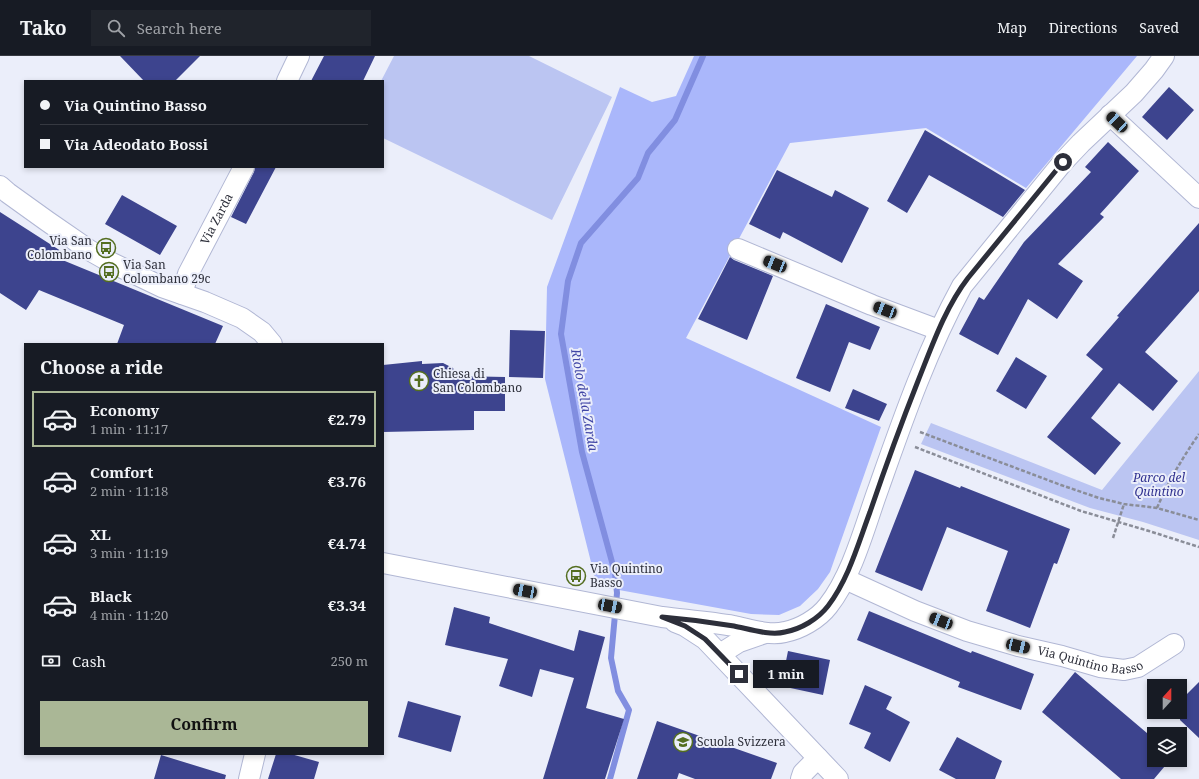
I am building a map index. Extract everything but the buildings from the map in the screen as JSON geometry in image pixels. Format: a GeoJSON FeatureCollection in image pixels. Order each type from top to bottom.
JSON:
{"type":"FeatureCollection","features":[{"type":"Feature","properties":{"kind":"street"},"geometry":{"type":"LineString","coordinates":[[287,80],[299,56]]}},
{"type":"Feature","properties":{"kind":"street"},"geometry":{"type":"LineString","coordinates":[[384,563],[662,617],[709,622],[766,632],[784,633],[816,618],[827,607],[845,579],[896,439],[939,330],[962,286],[1063,162],[1134,93],[1164,56]]}},
{"type":"Feature","properties":{"kind":"street"},"geometry":{"type":"LineString","coordinates":[[1110,115],[1199,198]]}},
{"type":"Feature","properties":{"kind":"street","name":"Via Zarda"},"geometry":{"type":"LineString","coordinates":[[182,294],[188,274],[243,168]]}},
{"type":"Feature","properties":{"kind":"street"},"geometry":{"type":"LineString","coordinates":[[0,186],[47,221],[112,264],[162,287],[242,318],[262,332],[271,343]]}},
{"type":"Feature","properties":{"kind":"street"},"geometry":{"type":"LineString","coordinates":[[738,249],[872,305],[939,330]]}},
{"type":"Feature","properties":{"kind":"street","name":"Via Quintino Basso"},"geometry":{"type":"LineString","coordinates":[[845,579],[916,611],[967,630],[1018,646],[1100,667],[1124,670],[1138,667],[1174,644]]}},
{"type":"Feature","properties":{"kind":"street"},"geometry":{"type":"LineString","coordinates":[[662,617],[685,626],[705,639],[838,779]]}},
{"type":"Feature","properties":{"kind":"street"},"geometry":{"type":"LineString","coordinates":[[720,654],[739,642],[766,632]]}},
{"type":"Feature","properties":{"kind":"street"},"geometry":{"type":"LineString","coordinates":[[249,779],[255,755]]}},
{"type":"Feature","properties":{"kind":"street"},"geometry":{"type":"LineString","coordinates":[[801,779],[803,773],[818,758]]}},
{"type":"Feature","properties":{"kind":"path"},"geometry":{"type":"LineString","coordinates":[[925,434],[1099,498],[1124,504],[1157,508],[1199,520]]}},
{"type":"Feature","properties":{"kind":"path"},"geometry":{"type":"LineString","coordinates":[[1157,508],[1179,464],[1199,434]]}},
{"type":"Feature","properties":{"kind":"path"},"geometry":{"type":"LineString","coordinates":[[896,439],[1081,511],[1199,547]]}},
{"type":"Feature","properties":{"kind":"path"},"geometry":{"type":"LineString","coordinates":[[1112,538],[1124,504]]}},
{"type":"Feature","properties":{"kind":"green space"},"geometry":{"type":"Polygon","coordinates":[[[394,56],[529,56],[612,97],[552,220],[384,138],[384,80],[382,80],[394,56]]]}},
{"type":"Feature","properties":{"kind":"green space","name":"Parco del Quintino"},"geometry":{"type":"Polygon","coordinates":[[[1199,371],[1199,540],[1143,522],[1090,508],[921,444],[931,423],[1102,490],[1199,371]]]}},
{"type":"Feature","properties":{"kind":"shaded area"},"geometry":{"type":"Polygon","coordinates":[[[694,56],[1137,56],[1026,188],[926,128],[790,143],[686,338],[881,427],[830,572],[818,589],[800,606],[779,615],[751,614],[597,586],[545,379],[547,287],[620,87],[652,102],[676,96],[694,56]]]}},
{"type":"Feature","properties":{"kind":"waterway","name":"Riolo della Zarda"},"geometry":{"type":"LineString","coordinates":[[610,779],[629,710],[618,691],[611,658],[617,593],[615,573],[582,452],[561,334],[568,281],[581,243],[638,178],[648,153],[675,120],[703,56]]}},
{"type":"Feature","properties":{"kind":"place","name":"Via San Colombano"},"geometry":{"type":"Point","coordinates":[106,248]}},
{"type":"Feature","properties":{"kind":"place","name":"Via San Colombano 29c"},"geometry":{"type":"Point","coordinates":[109,272]}},
{"type":"Feature","properties":{"kind":"place","name":"Chiesa di San Colombano"},"geometry":{"type":"Point","coordinates":[419,381]}},
{"type":"Feature","properties":{"kind":"place","name":"Via Quintino Basso"},"geometry":{"type":"Point","coordinates":[576,576]}},
{"type":"Feature","properties":{"kind":"place","name":"Scuola Svizzera"},"geometry":{"type":"Point","coordinates":[683,742]}},
{"type":"Feature","properties":{"kind":"route"},"geometry":{"type":"LineString","coordinates":[[739,674],[705,639],[685,626],[662,617],[709,622],[766,632],[784,633],[816,618],[827,607],[845,579],[902,423],[928,356],[949,309],[968,278],[1063,162]]}}]}
